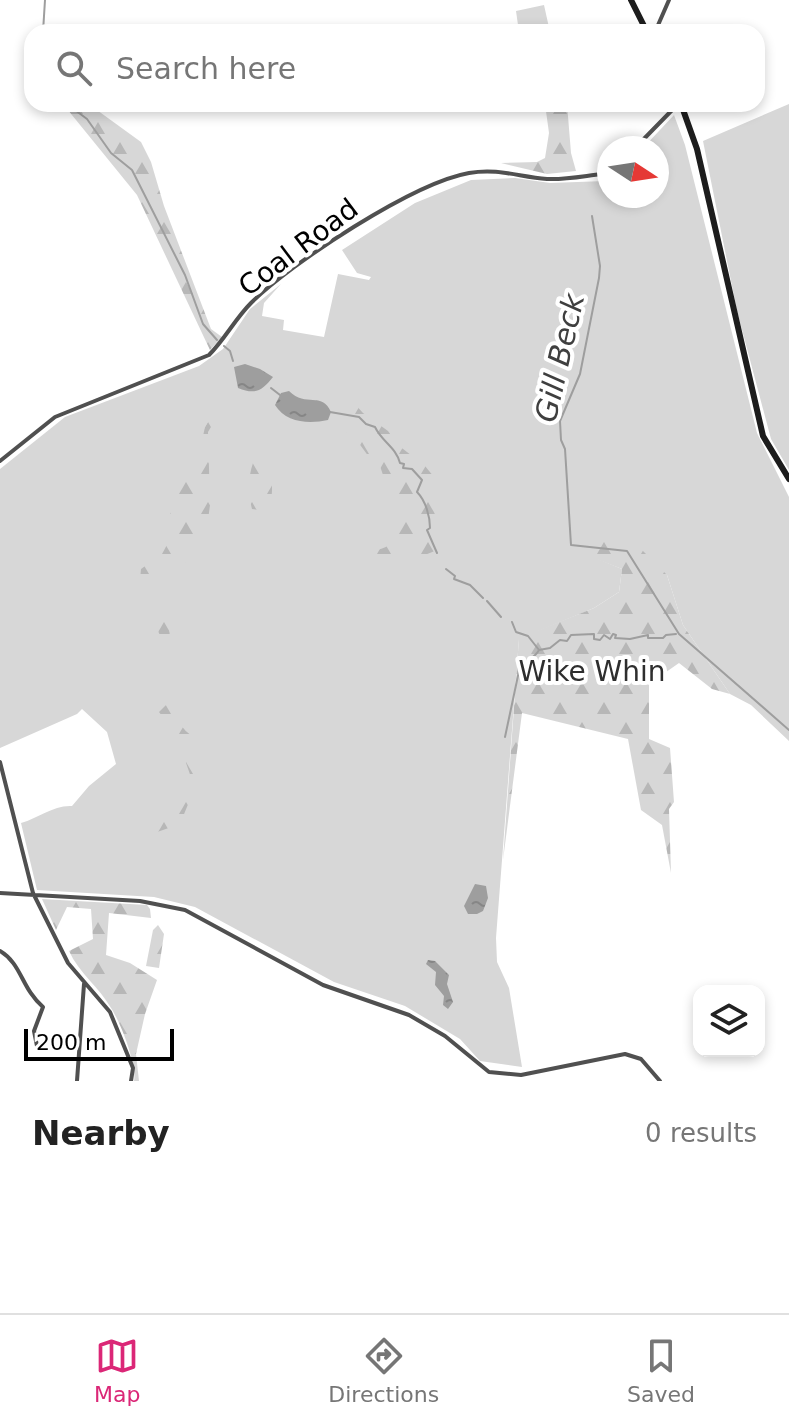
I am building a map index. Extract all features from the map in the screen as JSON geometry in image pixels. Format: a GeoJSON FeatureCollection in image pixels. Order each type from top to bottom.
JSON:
{"type":"FeatureCollection","features":[{"type":"Feature","properties":{"kind":"street"},"geometry":{"type":"LineString","coordinates":[[631,0],[643,24]]}},
{"type":"Feature","properties":{"kind":"street"},"geometry":{"type":"LineString","coordinates":[[658,24],[669,0]]}},
{"type":"Feature","properties":{"kind":"street"},"geometry":{"type":"LineString","coordinates":[[647,136],[671,112]]}},
{"type":"Feature","properties":{"kind":"street"},"geometry":{"type":"LineString","coordinates":[[682,112],[697,149],[763,436],[789,479]]}},
{"type":"Feature","properties":{"kind":"street","name":"Coal Road"},"geometry":{"type":"LineString","coordinates":[[0,461],[55,417],[209,355],[223,342],[247,306],[264,291],[371,216],[430,187],[466,173],[498,170],[548,179],[597,174]]}},
{"type":"Feature","properties":{"kind":"street"},"geometry":{"type":"LineString","coordinates":[[0,762],[33,893],[68,963],[110,1012],[133,1068],[131,1081]]}},
{"type":"Feature","properties":{"kind":"street"},"geometry":{"type":"LineString","coordinates":[[0,893],[153,902],[198,915],[323,985],[409,1015],[445,1036],[489,1072],[521,1075],[625,1054],[641,1059],[660,1081]]}},
{"type":"Feature","properties":{"kind":"street"},"geometry":{"type":"LineString","coordinates":[[0,951],[15,963],[25,988],[43,1007],[34,1031],[37,1046]]}},
{"type":"Feature","properties":{"kind":"street"},"geometry":{"type":"LineString","coordinates":[[77,1081],[84,981]]}},
{"type":"Feature","properties":{"kind":"green space"},"geometry":{"type":"Polygon","coordinates":[[[544,5],[548,24],[518,24],[516,11],[544,5]]]}},
{"type":"Feature","properties":{"kind":"green space"},"geometry":{"type":"Polygon","coordinates":[[[789,104],[789,470],[771,439],[737,311],[703,141],[789,104]]]}},
{"type":"Feature","properties":{"kind":"green space"},"geometry":{"type":"Polygon","coordinates":[[[70,112],[100,112],[141,142],[211,329],[222,337],[210,350],[137,195],[70,112]]]}},
{"type":"Feature","properties":{"kind":"green space"},"geometry":{"type":"Polygon","coordinates":[[[546,112],[568,112],[571,153],[576,171],[547,174],[501,163],[537,162],[545,158],[549,133],[546,112]]]}},
{"type":"Feature","properties":{"kind":"green space"},"geometry":{"type":"Polygon","coordinates":[[[674,115],[685,145],[757,433],[789,497],[789,741],[751,705],[730,694],[683,625],[667,575],[574,549],[622,569],[619,592],[594,608],[519,639],[496,938],[497,962],[509,988],[522,1067],[480,1061],[460,1039],[405,1006],[334,982],[195,907],[154,897],[37,890],[21,823],[52,810],[72,806],[89,786],[116,764],[107,732],[82,709],[0,748],[0,469],[65,417],[199,366],[223,349],[250,309],[281,284],[264,303],[262,316],[284,320],[283,330],[324,337],[338,274],[369,280],[371,277],[357,273],[342,250],[415,203],[471,180],[515,178],[550,183],[597,181],[597,208],[669,208],[669,136],[654,136],[674,115]]]}},
{"type":"Feature","properties":{"kind":"green space"},"geometry":{"type":"Polygon","coordinates":[[[224,396],[228,398],[208,432],[210,505],[206,535],[199,553],[175,569],[140,580],[141,569],[162,554],[168,543],[171,507],[181,479],[201,445],[205,427],[224,396]]]}},
{"type":"Feature","properties":{"kind":"green space"},"geometry":{"type":"Polygon","coordinates":[[[353,402],[388,431],[398,445],[434,477],[435,521],[444,547],[398,561],[370,556],[372,551],[396,539],[404,498],[388,490],[378,460],[369,457],[347,433],[341,419],[342,412],[353,402]]]}},
{"type":"Feature","properties":{"kind":"green space"},"geometry":{"type":"Polygon","coordinates":[[[262,461],[270,476],[272,490],[271,502],[259,510],[252,509],[249,480],[253,463],[262,461]]]}},
{"type":"Feature","properties":{"kind":"green space","name":"Wike Whin"},"geometry":{"type":"Polygon","coordinates":[[[612,531],[639,547],[667,575],[683,625],[730,694],[712,689],[679,663],[649,684],[649,739],[670,748],[674,802],[669,809],[671,873],[662,825],[641,810],[628,739],[522,713],[503,860],[519,638],[594,608],[619,592],[622,569],[573,550],[612,531]]]}},
{"type":"Feature","properties":{"kind":"green space"},"geometry":{"type":"Polygon","coordinates":[[[153,607],[165,616],[168,623],[170,663],[166,663],[163,643],[150,611],[153,607]]]}},
{"type":"Feature","properties":{"kind":"green space"},"geometry":{"type":"Polygon","coordinates":[[[168,703],[175,707],[186,731],[200,739],[193,783],[185,760],[186,748],[159,712],[168,703]]]}},
{"type":"Feature","properties":{"kind":"green space"},"geometry":{"type":"Polygon","coordinates":[[[187,795],[191,797],[180,824],[143,837],[127,833],[128,826],[164,816],[181,806],[187,795]]]}},
{"type":"Feature","properties":{"kind":"green space"},"geometry":{"type":"Polygon","coordinates":[[[42,899],[147,905],[150,909],[151,918],[109,913],[106,955],[130,963],[157,980],[136,1054],[139,1081],[134,1081],[131,1055],[115,1015],[69,951],[93,939],[91,909],[67,907],[56,930],[42,899]]]}},
{"type":"Feature","properties":{"kind":"green space"},"geometry":{"type":"Polygon","coordinates":[[[158,925],[164,934],[159,968],[146,966],[153,930],[158,925]]]}},
{"type":"Feature","properties":{"kind":"water"},"geometry":{"type":"Polygon","coordinates":[[[245,364],[273,377],[258,390],[238,388],[234,367],[245,364]]]}},
{"type":"Feature","properties":{"kind":"water"},"geometry":{"type":"Polygon","coordinates":[[[289,391],[301,398],[323,402],[331,412],[328,420],[306,422],[285,416],[275,405],[281,393],[289,391]]]}},
{"type":"Feature","properties":{"kind":"water"},"geometry":{"type":"Polygon","coordinates":[[[475,884],[486,886],[488,898],[483,911],[468,914],[464,906],[475,884]]]}},
{"type":"Feature","properties":{"kind":"water"},"geometry":{"type":"Polygon","coordinates":[[[428,960],[435,961],[449,975],[447,984],[453,1002],[448,1009],[443,1005],[444,996],[435,985],[436,972],[426,964],[428,960]]]}},
{"type":"Feature","properties":{"kind":"waterway"},"geometry":{"type":"LineString","coordinates":[[44,24],[45,0]]}},
{"type":"Feature","properties":{"kind":"waterway"},"geometry":{"type":"LineString","coordinates":[[78,112],[87,119],[111,153],[132,170],[185,275],[203,324],[217,340]]}},
{"type":"Feature","properties":{"kind":"waterway","name":"Gill Beck"},"geometry":{"type":"LineString","coordinates":[[592,216],[599,278],[580,374],[560,421],[565,449],[571,545],[627,551],[679,634],[789,730]]}},
{"type":"Feature","properties":{"kind":"waterway"},"geometry":{"type":"LineString","coordinates":[[224,346],[230,351],[233,361]]}},
{"type":"Feature","properties":{"kind":"waterway"},"geometry":{"type":"LineString","coordinates":[[271,388],[280,395]]}},
{"type":"Feature","properties":{"kind":"waterway"},"geometry":{"type":"LineString","coordinates":[[330,412],[359,417],[375,427],[400,463],[404,464],[403,468],[412,469],[422,480],[417,492],[427,509],[430,528],[427,530],[437,553]]}},
{"type":"Feature","properties":{"kind":"waterway"},"geometry":{"type":"LineString","coordinates":[[446,569],[455,576],[454,579],[470,585],[483,598]]}},
{"type":"Feature","properties":{"kind":"waterway"},"geometry":{"type":"LineString","coordinates":[[487,601],[501,617]]}},
{"type":"Feature","properties":{"kind":"waterway"},"geometry":{"type":"LineString","coordinates":[[512,622],[516,632],[528,636],[539,650],[550,648],[560,640],[567,641],[571,635],[594,634],[594,639],[600,640],[604,635],[610,639],[613,634],[615,638],[630,639],[648,635],[648,638],[663,638],[676,634]]}},
{"type":"Feature","properties":{"kind":"waterway"},"geometry":{"type":"LineString","coordinates":[[505,737],[519,671],[539,650]]}}]}
